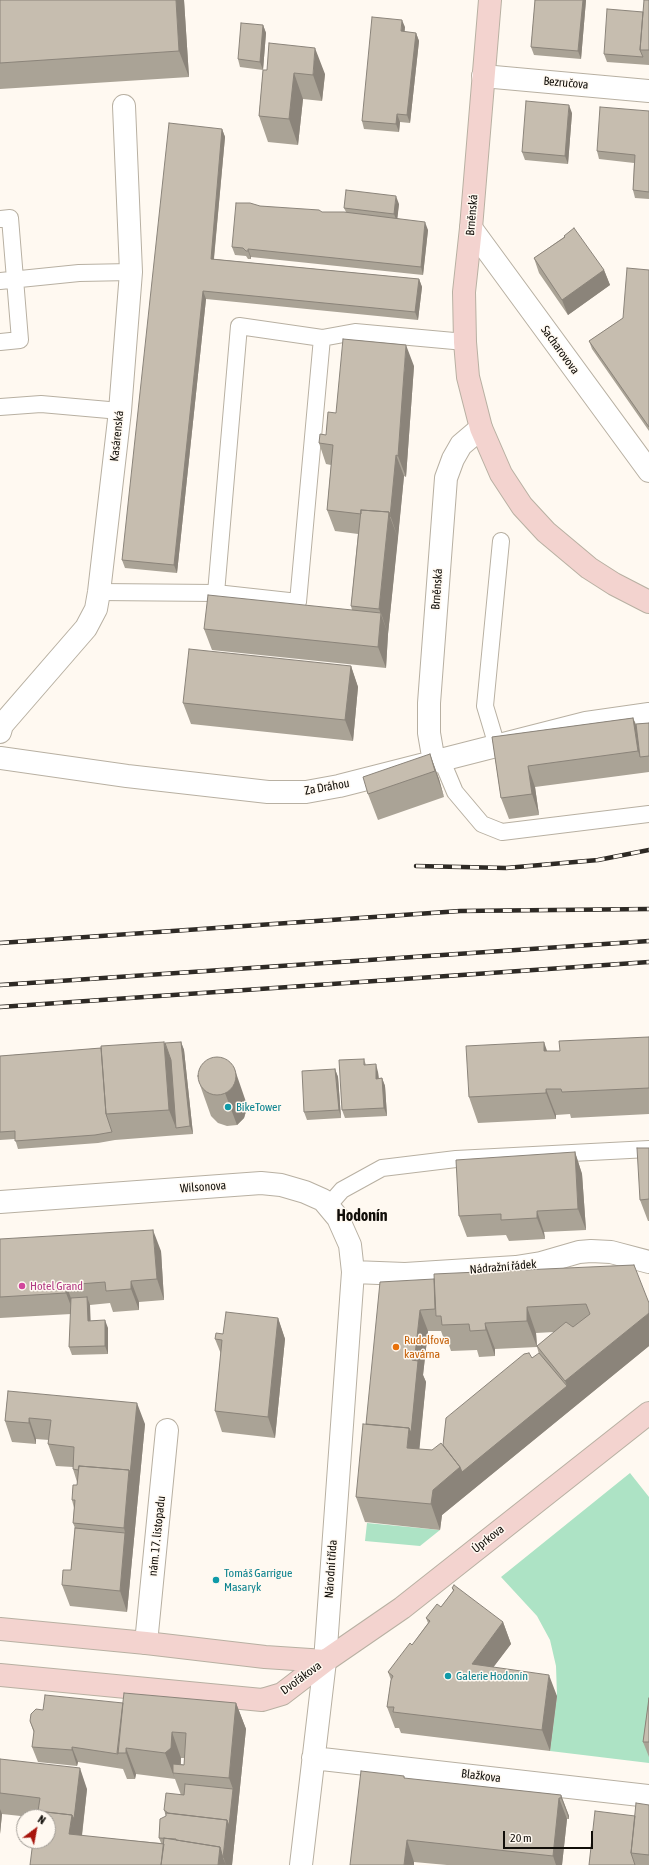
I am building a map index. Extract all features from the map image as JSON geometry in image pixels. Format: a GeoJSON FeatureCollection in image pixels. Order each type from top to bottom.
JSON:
{"type":"FeatureCollection","features":[{"type":"Feature","properties":{"kind":"main road","name":"Brněnská"},"geometry":{"type":"LineString","coordinates":[[490,0],[471,228],[464,292],[464,342],[468,377],[481,428],[501,474],[522,506],[546,532],[589,568],[614,584],[649,602]]}},
{"type":"Feature","properties":{"kind":"main road","name":"Úprkova"},"geometry":{"type":"LineString","coordinates":[[325,1661],[402,1608],[649,1413]]}},
{"type":"Feature","properties":{"kind":"main road","name":"Dvořákova"},"geometry":{"type":"LineString","coordinates":[[0,1629],[146,1643],[265,1657],[325,1661]]}},
{"type":"Feature","properties":{"kind":"main road","name":"Dvořákova"},"geometry":{"type":"LineString","coordinates":[[0,1675],[262,1700],[282,1694],[325,1661]]}},
{"type":"Feature","properties":{"kind":"street","name":"Bezručova"},"geometry":{"type":"LineString","coordinates":[[483,76],[649,91]]}},
{"type":"Feature","properties":{"kind":"street","name":"Kasárenská"},"geometry":{"type":"LineString","coordinates":[[0,732],[2,725],[86,628],[96,609],[120,411],[131,272],[124,106]]}},
{"type":"Feature","properties":{"kind":"street","name":"Sacharovova"},"geometry":{"type":"LineString","coordinates":[[471,228],[649,471]]}},
{"type":"Feature","properties":{"kind":"street","name":"Brněnská"},"geometry":{"type":"LineString","coordinates":[[438,761],[429,733],[428,703],[446,478],[452,459],[461,446],[481,428]]}},
{"type":"Feature","properties":{"kind":"street","name":"Za Dráhou"},"geometry":{"type":"LineString","coordinates":[[0,758],[127,776],[268,792],[306,792],[339,786],[586,722],[649,714]]}},
{"type":"Feature","properties":{"kind":"street","name":"Wilsonova"},"geometry":{"type":"LineString","coordinates":[[0,1202],[261,1183],[281,1185],[305,1192],[323,1200],[338,1218],[350,1244],[353,1272]]}},
{"type":"Feature","properties":{"kind":"street","name":"Nádražní řádek"},"geometry":{"type":"LineString","coordinates":[[353,1272],[405,1274],[516,1268],[541,1263],[579,1252],[591,1251],[611,1252],[649,1262]]}},
{"type":"Feature","properties":{"kind":"street","name":"Národní třída"},"geometry":{"type":"LineString","coordinates":[[301,1865],[325,1661],[353,1272]]}},
{"type":"Feature","properties":{"kind":"street","name":"nám. 17. listopadu"},"geometry":{"type":"LineString","coordinates":[[146,1643],[167,1430]]}},
{"type":"Feature","properties":{"kind":"street","name":"Blažkova"},"geometry":{"type":"LineString","coordinates":[[313,1758],[649,1796]]}},
{"type":"Feature","properties":{"kind":"lane"},"geometry":{"type":"LineString","coordinates":[[0,219],[10,218],[8,280],[20,340],[0,342]]}},
{"type":"Feature","properties":{"kind":"lane"},"geometry":{"type":"LineString","coordinates":[[8,280],[79,274],[131,272]]}},
{"type":"Feature","properties":{"kind":"lane"},"geometry":{"type":"LineString","coordinates":[[216,593],[239,326],[322,338],[355,332],[464,342]]}},
{"type":"Feature","properties":{"kind":"lane"},"geometry":{"type":"LineString","coordinates":[[99,592],[216,593],[298,602],[322,338]]}},
{"type":"Feature","properties":{"kind":"lane"},"geometry":{"type":"LineString","coordinates":[[0,407],[42,404],[120,411]]}},
{"type":"Feature","properties":{"kind":"lane"},"geometry":{"type":"LineString","coordinates":[[497,746],[485,706],[501,541]]}},
{"type":"Feature","properties":{"kind":"lane"},"geometry":{"type":"LineString","coordinates":[[438,761],[455,792],[482,824],[502,832],[649,814]]}},
{"type":"Feature","properties":{"kind":"lane"},"geometry":{"type":"LineString","coordinates":[[328,1206],[342,1190],[382,1168],[456,1159],[649,1149]]}},
{"type":"Feature","properties":{"kind":"green space"},"geometry":{"type":"Polygon","coordinates":[[[630,1473],[649,1497],[649,1763],[550,1751],[557,1696],[556,1666],[550,1640],[537,1616],[501,1577],[630,1473]]]}},
{"type":"Feature","properties":{"kind":"green space"},"geometry":{"type":"Polygon","coordinates":[[[367,1523],[440,1530],[420,1546],[365,1541],[367,1523]]]}},
{"type":"Feature","properties":{"kind":"building"},"geometry":{"type":"Polygon","coordinates":[[[0,0],[176,0],[179,51],[0,63],[0,0]]]}},
{"type":"Feature","properties":{"kind":"building"},"geometry":{"type":"Polygon","coordinates":[[[535,0],[583,0],[578,51],[531,47],[535,0]]]}},
{"type":"Feature","properties":{"kind":"building"},"geometry":{"type":"Polygon","coordinates":[[[644,0],[649,0],[649,50],[640,50],[644,0]]]}},
{"type":"Feature","properties":{"kind":"building"},"geometry":{"type":"Polygon","coordinates":[[[607,9],[643,12],[640,50],[643,57],[604,54],[607,9]]]}},
{"type":"Feature","properties":{"kind":"building"},"geometry":{"type":"Polygon","coordinates":[[[372,17],[402,20],[401,31],[416,33],[407,115],[397,114],[396,124],[362,121],[372,17]]]}},
{"type":"Feature","properties":{"kind":"building"},"geometry":{"type":"Polygon","coordinates":[[[241,23],[263,25],[260,62],[238,59],[241,23]]]}},
{"type":"Feature","properties":{"kind":"building"},"geometry":{"type":"Polygon","coordinates":[[[269,43],[315,48],[313,75],[294,73],[289,119],[259,116],[263,70],[267,70],[269,43]]]}},
{"type":"Feature","properties":{"kind":"building"},"geometry":{"type":"Polygon","coordinates":[[[526,101],[569,105],[565,156],[522,152],[526,101]]]}},
{"type":"Feature","properties":{"kind":"building"},"geometry":{"type":"Polygon","coordinates":[[[600,107],[649,111],[649,192],[633,190],[635,155],[597,151],[600,107]]]}},
{"type":"Feature","properties":{"kind":"building"},"geometry":{"type":"Polygon","coordinates":[[[169,123],[222,129],[211,259],[419,279],[415,312],[203,291],[174,565],[122,560],[169,123]]]}},
{"type":"Feature","properties":{"kind":"building"},"geometry":{"type":"Polygon","coordinates":[[[346,190],[396,196],[394,214],[344,208],[346,190]]]}},
{"type":"Feature","properties":{"kind":"building"},"geometry":{"type":"Polygon","coordinates":[[[236,203],[319,210],[322,212],[344,212],[425,222],[421,267],[248,249],[248,251],[246,251],[243,248],[232,247],[236,203]]]}},
{"type":"Feature","properties":{"kind":"building"},"geometry":{"type":"Polygon","coordinates":[[[574,228],[604,270],[562,300],[534,258],[565,237],[564,236],[574,228]]]}},
{"type":"Feature","properties":{"kind":"building"},"geometry":{"type":"Polygon","coordinates":[[[627,268],[649,270],[649,427],[589,341],[623,318],[627,268]]]}},
{"type":"Feature","properties":{"kind":"building"},"geometry":{"type":"Polygon","coordinates":[[[343,339],[406,345],[398,456],[396,455],[390,517],[389,512],[361,510],[361,514],[327,510],[333,445],[319,443],[320,434],[326,435],[328,412],[336,413],[343,339]]]}},
{"type":"Feature","properties":{"kind":"building"},"geometry":{"type":"Polygon","coordinates":[[[361,510],[389,512],[379,609],[351,606],[361,510]]]}},
{"type":"Feature","properties":{"kind":"building"},"geometry":{"type":"Polygon","coordinates":[[[208,595],[381,613],[378,647],[204,629],[208,595]]]}},
{"type":"Feature","properties":{"kind":"building"},"geometry":{"type":"Polygon","coordinates":[[[189,649],[351,666],[345,720],[183,703],[189,649]]]}},
{"type":"Feature","properties":{"kind":"building"},"geometry":{"type":"Polygon","coordinates":[[[633,718],[638,751],[528,766],[532,794],[501,798],[492,737],[633,718]]]}},
{"type":"Feature","properties":{"kind":"building"},"geometry":{"type":"Polygon","coordinates":[[[649,723],[649,756],[640,757],[636,724],[649,723]]]}},
{"type":"Feature","properties":{"kind":"building"},"geometry":{"type":"Polygon","coordinates":[[[430,754],[435,771],[368,794],[363,777],[430,754]]]}},
{"type":"Feature","properties":{"kind":"building"},"geometry":{"type":"Polygon","coordinates":[[[649,1037],[649,1088],[562,1092],[561,1089],[546,1089],[546,1093],[469,1097],[466,1046],[544,1042],[544,1051],[560,1051],[559,1041],[649,1037]]]}},
{"type":"Feature","properties":{"kind":"building"},"geometry":{"type":"Polygon","coordinates":[[[164,1042],[169,1110],[106,1114],[101,1046],[164,1042]]]}},
{"type":"Feature","properties":{"kind":"building"},"geometry":{"type":"Polygon","coordinates":[[[181,1042],[190,1126],[176,1128],[171,1060],[165,1043],[181,1042]]]}},
{"type":"Feature","properties":{"kind":"building"},"geometry":{"type":"Polygon","coordinates":[[[101,1048],[106,1114],[112,1132],[95,1135],[15,1141],[15,1131],[0,1132],[0,1056],[101,1048]]]}},
{"type":"Feature","properties":{"kind":"building"},"geometry":{"type":"Polygon","coordinates":[[[217,1057],[227,1060],[233,1066],[236,1076],[233,1086],[227,1092],[217,1095],[207,1092],[201,1086],[198,1076],[201,1066],[207,1060],[217,1057]]]}},
{"type":"Feature","properties":{"kind":"building"},"geometry":{"type":"Polygon","coordinates":[[[364,1059],[364,1065],[376,1064],[376,1079],[382,1078],[384,1108],[342,1110],[339,1060],[364,1059]]]}},
{"type":"Feature","properties":{"kind":"building"},"geometry":{"type":"Polygon","coordinates":[[[335,1069],[339,1110],[304,1112],[302,1071],[335,1069]]]}},
{"type":"Feature","properties":{"kind":"building"},"geometry":{"type":"Polygon","coordinates":[[[637,1148],[649,1148],[649,1199],[640,1200],[637,1148]]]}},
{"type":"Feature","properties":{"kind":"building"},"geometry":{"type":"Polygon","coordinates":[[[575,1152],[578,1209],[537,1211],[537,1218],[501,1220],[501,1214],[459,1216],[456,1160],[575,1152]]]}},
{"type":"Feature","properties":{"kind":"building"},"geometry":{"type":"Polygon","coordinates":[[[153,1230],[157,1279],[131,1281],[131,1289],[106,1291],[105,1282],[66,1285],[66,1293],[0,1297],[0,1239],[153,1230]]]}},
{"type":"Feature","properties":{"kind":"building"},"geometry":{"type":"Polygon","coordinates":[[[634,1265],[649,1303],[649,1313],[565,1381],[537,1346],[566,1322],[573,1327],[590,1314],[586,1304],[527,1307],[527,1321],[485,1323],[486,1330],[470,1331],[469,1324],[442,1325],[441,1316],[436,1316],[434,1274],[634,1265]]]}},
{"type":"Feature","properties":{"kind":"building"},"geometry":{"type":"Polygon","coordinates":[[[434,1279],[435,1309],[420,1310],[415,1355],[413,1355],[412,1360],[418,1361],[411,1433],[409,1428],[366,1424],[380,1282],[434,1279]]]}},
{"type":"Feature","properties":{"kind":"building"},"geometry":{"type":"Polygon","coordinates":[[[87,1297],[88,1321],[105,1320],[105,1346],[69,1347],[71,1298],[87,1297]]]}},
{"type":"Feature","properties":{"kind":"building"},"geometry":{"type":"Polygon","coordinates":[[[226,1312],[278,1318],[268,1417],[215,1411],[222,1340],[215,1339],[216,1333],[223,1334],[226,1312]]]}},
{"type":"Feature","properties":{"kind":"building"},"geometry":{"type":"Polygon","coordinates":[[[529,1353],[532,1358],[539,1353],[567,1386],[462,1472],[460,1467],[443,1445],[446,1418],[524,1354],[529,1353]]]}},
{"type":"Feature","properties":{"kind":"building"},"geometry":{"type":"Polygon","coordinates":[[[8,1391],[137,1403],[130,1475],[129,1470],[79,1466],[78,1470],[73,1469],[74,1447],[48,1444],[51,1420],[29,1418],[29,1423],[5,1421],[8,1391]]]}},
{"type":"Feature","properties":{"kind":"building"},"geometry":{"type":"Polygon","coordinates":[[[363,1424],[409,1428],[407,1448],[432,1450],[441,1443],[460,1467],[433,1490],[431,1504],[356,1497],[363,1424]]]}},
{"type":"Feature","properties":{"kind":"building"},"geometry":{"type":"Polygon","coordinates":[[[79,1466],[129,1470],[124,1528],[73,1523],[75,1500],[72,1500],[73,1485],[77,1485],[79,1466]]]}},
{"type":"Feature","properties":{"kind":"building"},"geometry":{"type":"Polygon","coordinates":[[[75,1528],[125,1533],[120,1591],[62,1585],[63,1570],[71,1570],[75,1528]]]}},
{"type":"Feature","properties":{"kind":"building","name":"Galerie Hodonín"},"geometry":{"type":"Polygon","coordinates":[[[454,1585],[503,1622],[472,1664],[549,1675],[542,1730],[393,1712],[394,1707],[387,1707],[391,1680],[393,1676],[388,1672],[410,1643],[412,1645],[430,1621],[426,1618],[437,1604],[441,1607],[454,1590],[452,1588],[454,1585]]]}},
{"type":"Feature","properties":{"kind":"building"},"geometry":{"type":"Polygon","coordinates":[[[124,1693],[236,1703],[229,1778],[173,1773],[173,1764],[184,1765],[186,1733],[172,1732],[171,1748],[165,1753],[126,1748],[126,1753],[117,1753],[124,1693]]]}},
{"type":"Feature","properties":{"kind":"building"},"geometry":{"type":"Polygon","coordinates":[[[45,1695],[123,1703],[118,1754],[72,1747],[72,1750],[32,1747],[34,1731],[30,1721],[31,1714],[36,1709],[43,1710],[45,1695]]]}},
{"type":"Feature","properties":{"kind":"building"},"geometry":{"type":"Polygon","coordinates":[[[649,1698],[649,1742],[643,1742],[649,1698]]]}},
{"type":"Feature","properties":{"kind":"building"},"geometry":{"type":"Polygon","coordinates":[[[0,1759],[80,1768],[74,1819],[72,1815],[56,1813],[56,1809],[38,1809],[40,1798],[0,1793],[0,1759]]]}},
{"type":"Feature","properties":{"kind":"building"},"geometry":{"type":"Polygon","coordinates":[[[361,1771],[404,1776],[404,1778],[561,1795],[561,1798],[559,1798],[553,1856],[407,1840],[404,1865],[350,1865],[361,1771]]]}},
{"type":"Feature","properties":{"kind":"building"},"geometry":{"type":"Polygon","coordinates":[[[185,1784],[233,1789],[229,1826],[227,1820],[168,1813],[164,1810],[166,1793],[184,1795],[185,1784]]]}},
{"type":"Feature","properties":{"kind":"building"},"geometry":{"type":"Polygon","coordinates":[[[636,1803],[649,1805],[649,1855],[631,1853],[636,1803]]]}},
{"type":"Feature","properties":{"kind":"building"},"geometry":{"type":"Polygon","coordinates":[[[595,1811],[635,1816],[631,1853],[635,1865],[589,1865],[595,1811]]]}},
{"type":"Feature","properties":{"kind":"building"},"geometry":{"type":"Polygon","coordinates":[[[56,1813],[72,1815],[69,1834],[164,1844],[161,1865],[30,1865],[32,1849],[56,1849],[56,1813]]]}},
{"type":"Feature","properties":{"kind":"building"},"geometry":{"type":"Polygon","coordinates":[[[166,1813],[227,1820],[223,1858],[220,1847],[176,1839],[159,1838],[160,1819],[166,1816],[166,1813]]]}},
{"type":"Feature","properties":{"kind":"building"},"geometry":{"type":"Polygon","coordinates":[[[164,1838],[220,1847],[218,1865],[161,1865],[164,1838]]]}},
{"type":"Feature","properties":{"kind":"railway"},"geometry":{"type":"LineString","coordinates":[[416,866],[506,868],[598,860],[649,850]]}},
{"type":"Feature","properties":{"kind":"railway"},"geometry":{"type":"LineString","coordinates":[[0,943],[460,911],[649,909]]}},
{"type":"Feature","properties":{"kind":"railway"},"geometry":{"type":"LineString","coordinates":[[0,985],[649,941]]}},
{"type":"Feature","properties":{"kind":"railway"},"geometry":{"type":"LineString","coordinates":[[0,1007],[649,962]]}},
{"type":"Feature","properties":{"kind":"place","name":"BikeTower"},"geometry":{"type":"Point","coordinates":[228,1107]}},
{"type":"Feature","properties":{"kind":"place","name":"Hotel Grand"},"geometry":{"type":"Point","coordinates":[22,1286]}},
{"type":"Feature","properties":{"kind":"place","name":"Rudolfova kavárna"},"geometry":{"type":"Point","coordinates":[396,1347]}},
{"type":"Feature","properties":{"kind":"place","name":"Tomáš Garrigue Masaryk"},"geometry":{"type":"Point","coordinates":[216,1580]}},
{"type":"Feature","properties":{"kind":"place","name":"Galerie Hodonín"},"geometry":{"type":"Point","coordinates":[448,1676]}},
{"type":"Feature","properties":{"kind":"district","name":"Hodonín"},"geometry":{"type":"Point","coordinates":[362,1216]}}]}
